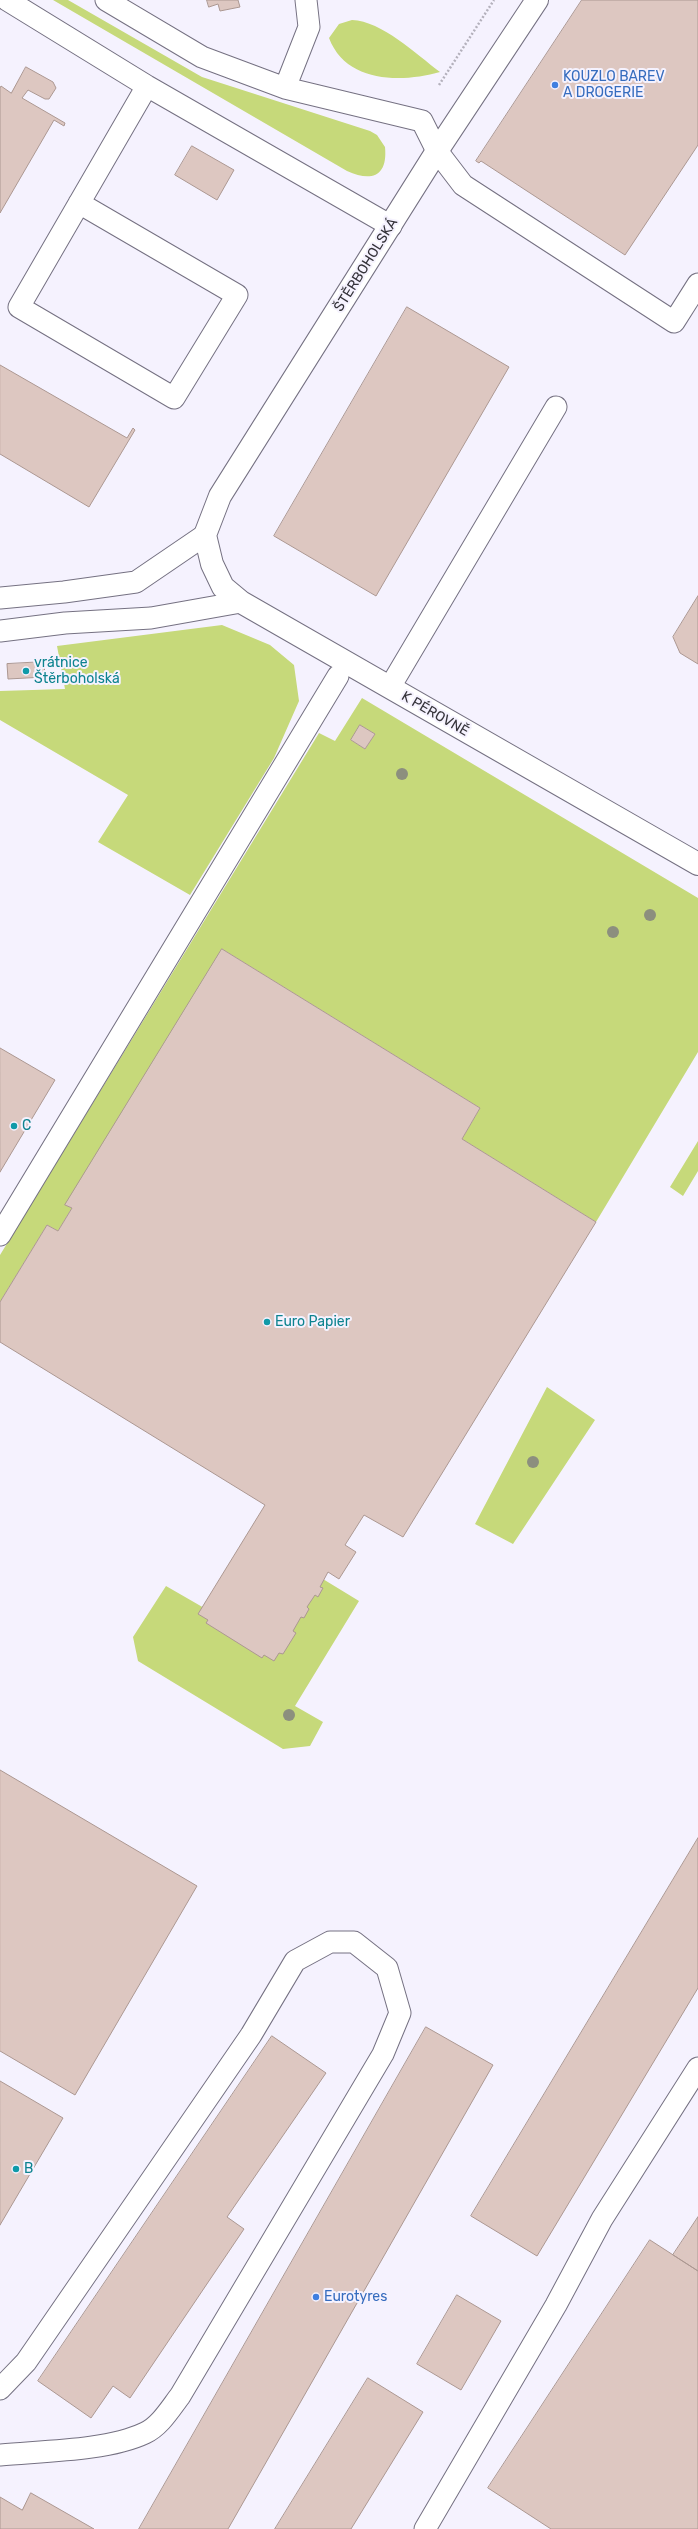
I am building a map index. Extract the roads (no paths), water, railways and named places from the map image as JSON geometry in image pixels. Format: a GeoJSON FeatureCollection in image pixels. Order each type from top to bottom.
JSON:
{"type":"FeatureCollection","features":[{"type":"Feature","properties":{"kind":"street","name":"ŠTĚRBOHOLSKÁ"},"geometry":{"type":"LineString","coordinates":[[205,535],[220,496],[437,151],[537,0]]}},
{"type":"Feature","properties":{"kind":"street","name":"K PÉROVNĚ"},"geometry":{"type":"LineString","coordinates":[[205,535],[212,564],[223,587],[241,602],[698,864]]}},
{"type":"Feature","properties":{"kind":"lane"},"geometry":{"type":"LineString","coordinates":[[7,0],[147,86],[391,226]]}},
{"type":"Feature","properties":{"kind":"lane"},"geometry":{"type":"LineString","coordinates":[[106,0],[202,57],[285,88],[422,121],[437,151],[463,185],[674,322],[698,284]]}},
{"type":"Feature","properties":{"kind":"lane"},"geometry":{"type":"LineString","coordinates":[[285,88],[309,27],[306,0]]}},
{"type":"Feature","properties":{"kind":"lane"},"geometry":{"type":"LineString","coordinates":[[79,203],[237,295],[174,398],[19,307],[79,203],[147,86]]}},
{"type":"Feature","properties":{"kind":"lane"},"geometry":{"type":"LineString","coordinates":[[390,687],[556,407]]}},
{"type":"Feature","properties":{"kind":"lane"},"geometry":{"type":"LineString","coordinates":[[0,598],[64,592],[136,582],[205,535]]}},
{"type":"Feature","properties":{"kind":"lane"},"geometry":{"type":"LineString","coordinates":[[0,631],[65,623],[151,618],[241,602]]}},
{"type":"Feature","properties":{"kind":"lane"},"geometry":{"type":"LineString","coordinates":[[0,1235],[338,676]]}},
{"type":"Feature","properties":{"kind":"lane"},"geometry":{"type":"LineString","coordinates":[[0,2390],[31,2355],[252,2035],[295,1962],[330,1942],[354,1942],[387,1968],[400,2013],[383,2054],[180,2396],[164,2417],[146,2433],[112,2444],[0,2455]]}},
{"type":"Feature","properties":{"kind":"lane"},"geometry":{"type":"LineString","coordinates":[[429,2528],[556,2305],[602,2219],[698,2068]]}},
{"type":"Feature","properties":{"kind":"place","name":"KOUZLO BAREV A DROGERIE"},"geometry":{"type":"Point","coordinates":[555,85]}},
{"type":"Feature","properties":{"kind":"place","name":"vrátnice Štěrboholská"},"geometry":{"type":"Point","coordinates":[26,671]}},
{"type":"Feature","properties":{"kind":"place","name":"C"},"geometry":{"type":"Point","coordinates":[14,1126]}},
{"type":"Feature","properties":{"kind":"place","name":"Euro Papier"},"geometry":{"type":"Point","coordinates":[267,1322]}},
{"type":"Feature","properties":{"kind":"place","name":"B"},"geometry":{"type":"Point","coordinates":[16,2169]}},
{"type":"Feature","properties":{"kind":"place","name":"Eurotyres"},"geometry":{"type":"Point","coordinates":[316,2297]}}]}
